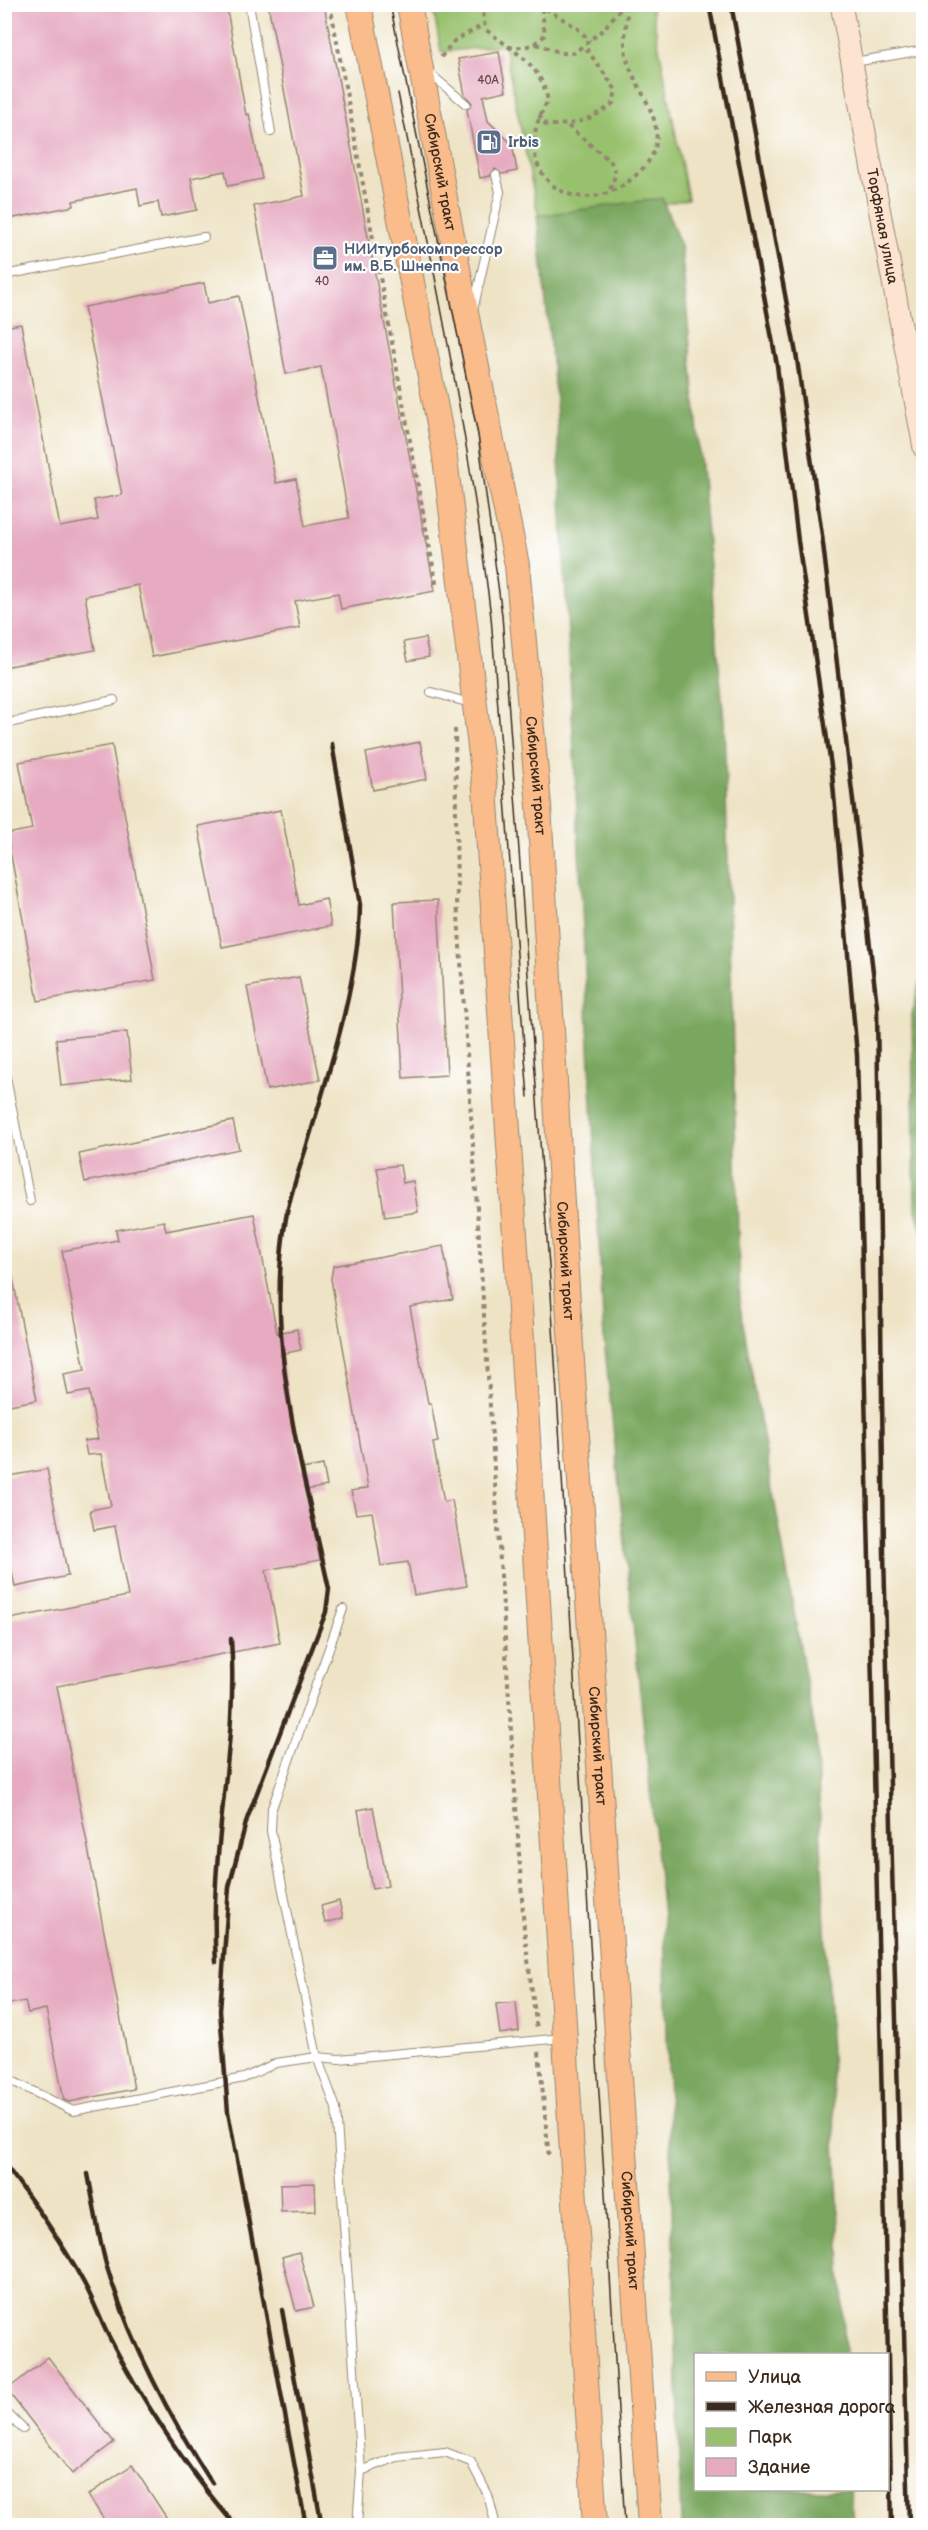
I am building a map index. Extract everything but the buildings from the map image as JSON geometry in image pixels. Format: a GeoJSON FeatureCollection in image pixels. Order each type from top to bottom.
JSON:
{"type":"FeatureCollection","features":[{"type":"Feature","properties":{"kind":"main road"},"geometry":{"type":"LineString","coordinates":[[359,4],[444,450],[464,702],[484,788],[520,1309],[595,2526]]}},
{"type":"Feature","properties":{"kind":"main road","name":"Сибирский тракт"},"geometry":{"type":"LineString","coordinates":[[409,4],[469,328],[517,565],[539,806],[567,1296],[650,2526]]}},
{"type":"Feature","properties":{"kind":"street","name":"Торфяная улица"},"geometry":{"type":"LineString","coordinates":[[841,4],[924,448]]}},
{"type":"Feature","properties":{"kind":"lane"},"geometry":{"type":"LineString","coordinates":[[249,4],[271,132]]}},
{"type":"Feature","properties":{"kind":"lane"},"geometry":{"type":"LineString","coordinates":[[852,63],[924,50]]}},
{"type":"Feature","properties":{"kind":"lane"},"geometry":{"type":"LineString","coordinates":[[420,65],[466,104]]}},
{"type":"Feature","properties":{"kind":"lane"},"geometry":{"type":"LineString","coordinates":[[469,328],[500,192],[496,175]]}},
{"type":"Feature","properties":{"kind":"lane"},"geometry":{"type":"LineString","coordinates":[[4,275],[204,237]]}},
{"type":"Feature","properties":{"kind":"lane"},"geometry":{"type":"LineString","coordinates":[[431,692],[464,702]]}},
{"type":"Feature","properties":{"kind":"lane"},"geometry":{"type":"LineString","coordinates":[[4,724],[114,700]]}},
{"type":"Feature","properties":{"kind":"lane"},"geometry":{"type":"LineString","coordinates":[[4,1067],[30,1201]]}},
{"type":"Feature","properties":{"kind":"lane"},"geometry":{"type":"LineString","coordinates":[[343,1609],[272,1808],[271,1831],[317,2057],[336,2108],[361,2470],[357,2526]]}},
{"type":"Feature","properties":{"kind":"lane"},"geometry":{"type":"LineString","coordinates":[[4,2077],[73,2111],[244,2078],[276,2063],[317,2057],[339,2059],[566,2038]]}},
{"type":"Feature","properties":{"kind":"lane"},"geometry":{"type":"LineString","coordinates":[[4,2410],[23,2428]]}},
{"type":"Feature","properties":{"kind":"lane"},"geometry":{"type":"LineString","coordinates":[[361,2470],[398,2457],[445,2452],[471,2462],[488,2495],[496,2526]]}},
{"type":"Feature","properties":{"kind":"path"},"geometry":{"type":"LineString","coordinates":[[330,4],[438,592]]}},
{"type":"Feature","properties":{"kind":"path"},"geometry":{"type":"LineString","coordinates":[[482,4],[483,25],[535,67],[544,83],[548,101],[539,115],[534,149],[546,180],[561,193],[586,197],[608,192],[624,185],[646,164],[655,144],[656,126],[650,104],[627,59],[624,36],[626,4]]}},
{"type":"Feature","properties":{"kind":"path"},"geometry":{"type":"LineString","coordinates":[[538,4],[542,9],[576,27],[590,41]]}},
{"type":"Feature","properties":{"kind":"path"},"geometry":{"type":"LineString","coordinates":[[536,44],[562,53],[574,53],[585,47],[626,4]]}},
{"type":"Feature","properties":{"kind":"path"},"geometry":{"type":"LineString","coordinates":[[507,46],[526,48],[536,44],[545,35],[542,9]]}},
{"type":"Feature","properties":{"kind":"path"},"geometry":{"type":"LineString","coordinates":[[440,82],[441,55],[454,41],[483,25]]}},
{"type":"Feature","properties":{"kind":"path"},"geometry":{"type":"LineString","coordinates":[[539,115],[546,125],[567,125],[604,110],[613,102],[616,90],[585,47]]}},
{"type":"Feature","properties":{"kind":"path"},"geometry":{"type":"LineString","coordinates":[[567,125],[611,162],[616,173],[608,192]]}},
{"type":"Feature","properties":{"kind":"path"},"geometry":{"type":"LineString","coordinates":[[464,702],[457,900],[524,1917],[550,2170]]}},
{"type":"Feature","properties":{"kind":"green space"},"geometry":{"type":"Polygon","coordinates":[[[435,4],[651,5],[688,199],[541,229],[504,45],[441,52],[434,13],[435,4]]]}},
{"type":"Feature","properties":{"kind":"green space"},"geometry":{"type":"Polygon","coordinates":[[[662,198],[681,247],[724,721],[740,1306],[816,1737],[845,2353],[694,2353],[694,2491],[851,2491],[853,2525],[681,2525],[664,1926],[604,1339],[556,400],[537,216],[662,198]]]}},
{"type":"Feature","properties":{"kind":"green space"},"geometry":{"type":"Polygon","coordinates":[[[924,982],[923,1235],[915,1206],[912,1015],[919,984],[924,982]]]}},
{"type":"Feature","properties":{"kind":"tram line"},"geometry":{"type":"LineString","coordinates":[[390,4],[478,435],[502,615],[551,1294],[625,2526]]}},
{"type":"Feature","properties":{"kind":"tram line"},"geometry":{"type":"LineString","coordinates":[[398,93],[462,419],[491,617],[528,1097]]}},
{"type":"Feature","properties":{"kind":"railway"},"geometry":{"type":"LineString","coordinates":[[709,4],[777,365],[798,541],[832,773],[857,1055],[888,2353]]}},
{"type":"Feature","properties":{"kind":"railway"},"geometry":{"type":"LineString","coordinates":[[731,4],[797,359],[822,535],[877,1006],[884,1553],[909,2526]]}},
{"type":"Feature","properties":{"kind":"railway"},"geometry":{"type":"LineString","coordinates":[[306,2526],[228,2112],[220,2011],[229,1887],[247,1819],[326,1612],[329,1589],[298,1452],[290,1405],[283,1358],[280,1265],[288,1207],[327,1080],[349,992],[358,933],[360,905],[332,744]]}},
{"type":"Feature","properties":{"kind":"railway"},"geometry":{"type":"LineString","coordinates":[[216,1962],[216,1880],[231,1719],[231,1639]]}},
{"type":"Feature","properties":{"kind":"railway"},"geometry":{"type":"LineString","coordinates":[[4,2163],[67,2253],[106,2331],[149,2406],[200,2482],[236,2526]]}},
{"type":"Feature","properties":{"kind":"railway"},"geometry":{"type":"LineString","coordinates":[[88,2174],[106,2264],[126,2322],[165,2404],[212,2483]]}},
{"type":"Feature","properties":{"kind":"railway"},"geometry":{"type":"LineString","coordinates":[[282,2310],[322,2526]]}},
{"type":"Feature","properties":{"kind":"railway"},"geometry":{"type":"LineString","coordinates":[[889,2400],[892,2526]]}},
{"type":"Feature","properties":{"kind":"place","name":"Irbis"},"geometry":{"type":"Point","coordinates":[489,142]}},
{"type":"Feature","properties":{"kind":"place","name":"НИИтурбокомпрессор им. В.Б. Шнеппа"},"geometry":{"type":"Point","coordinates":[325,258]}}]}
